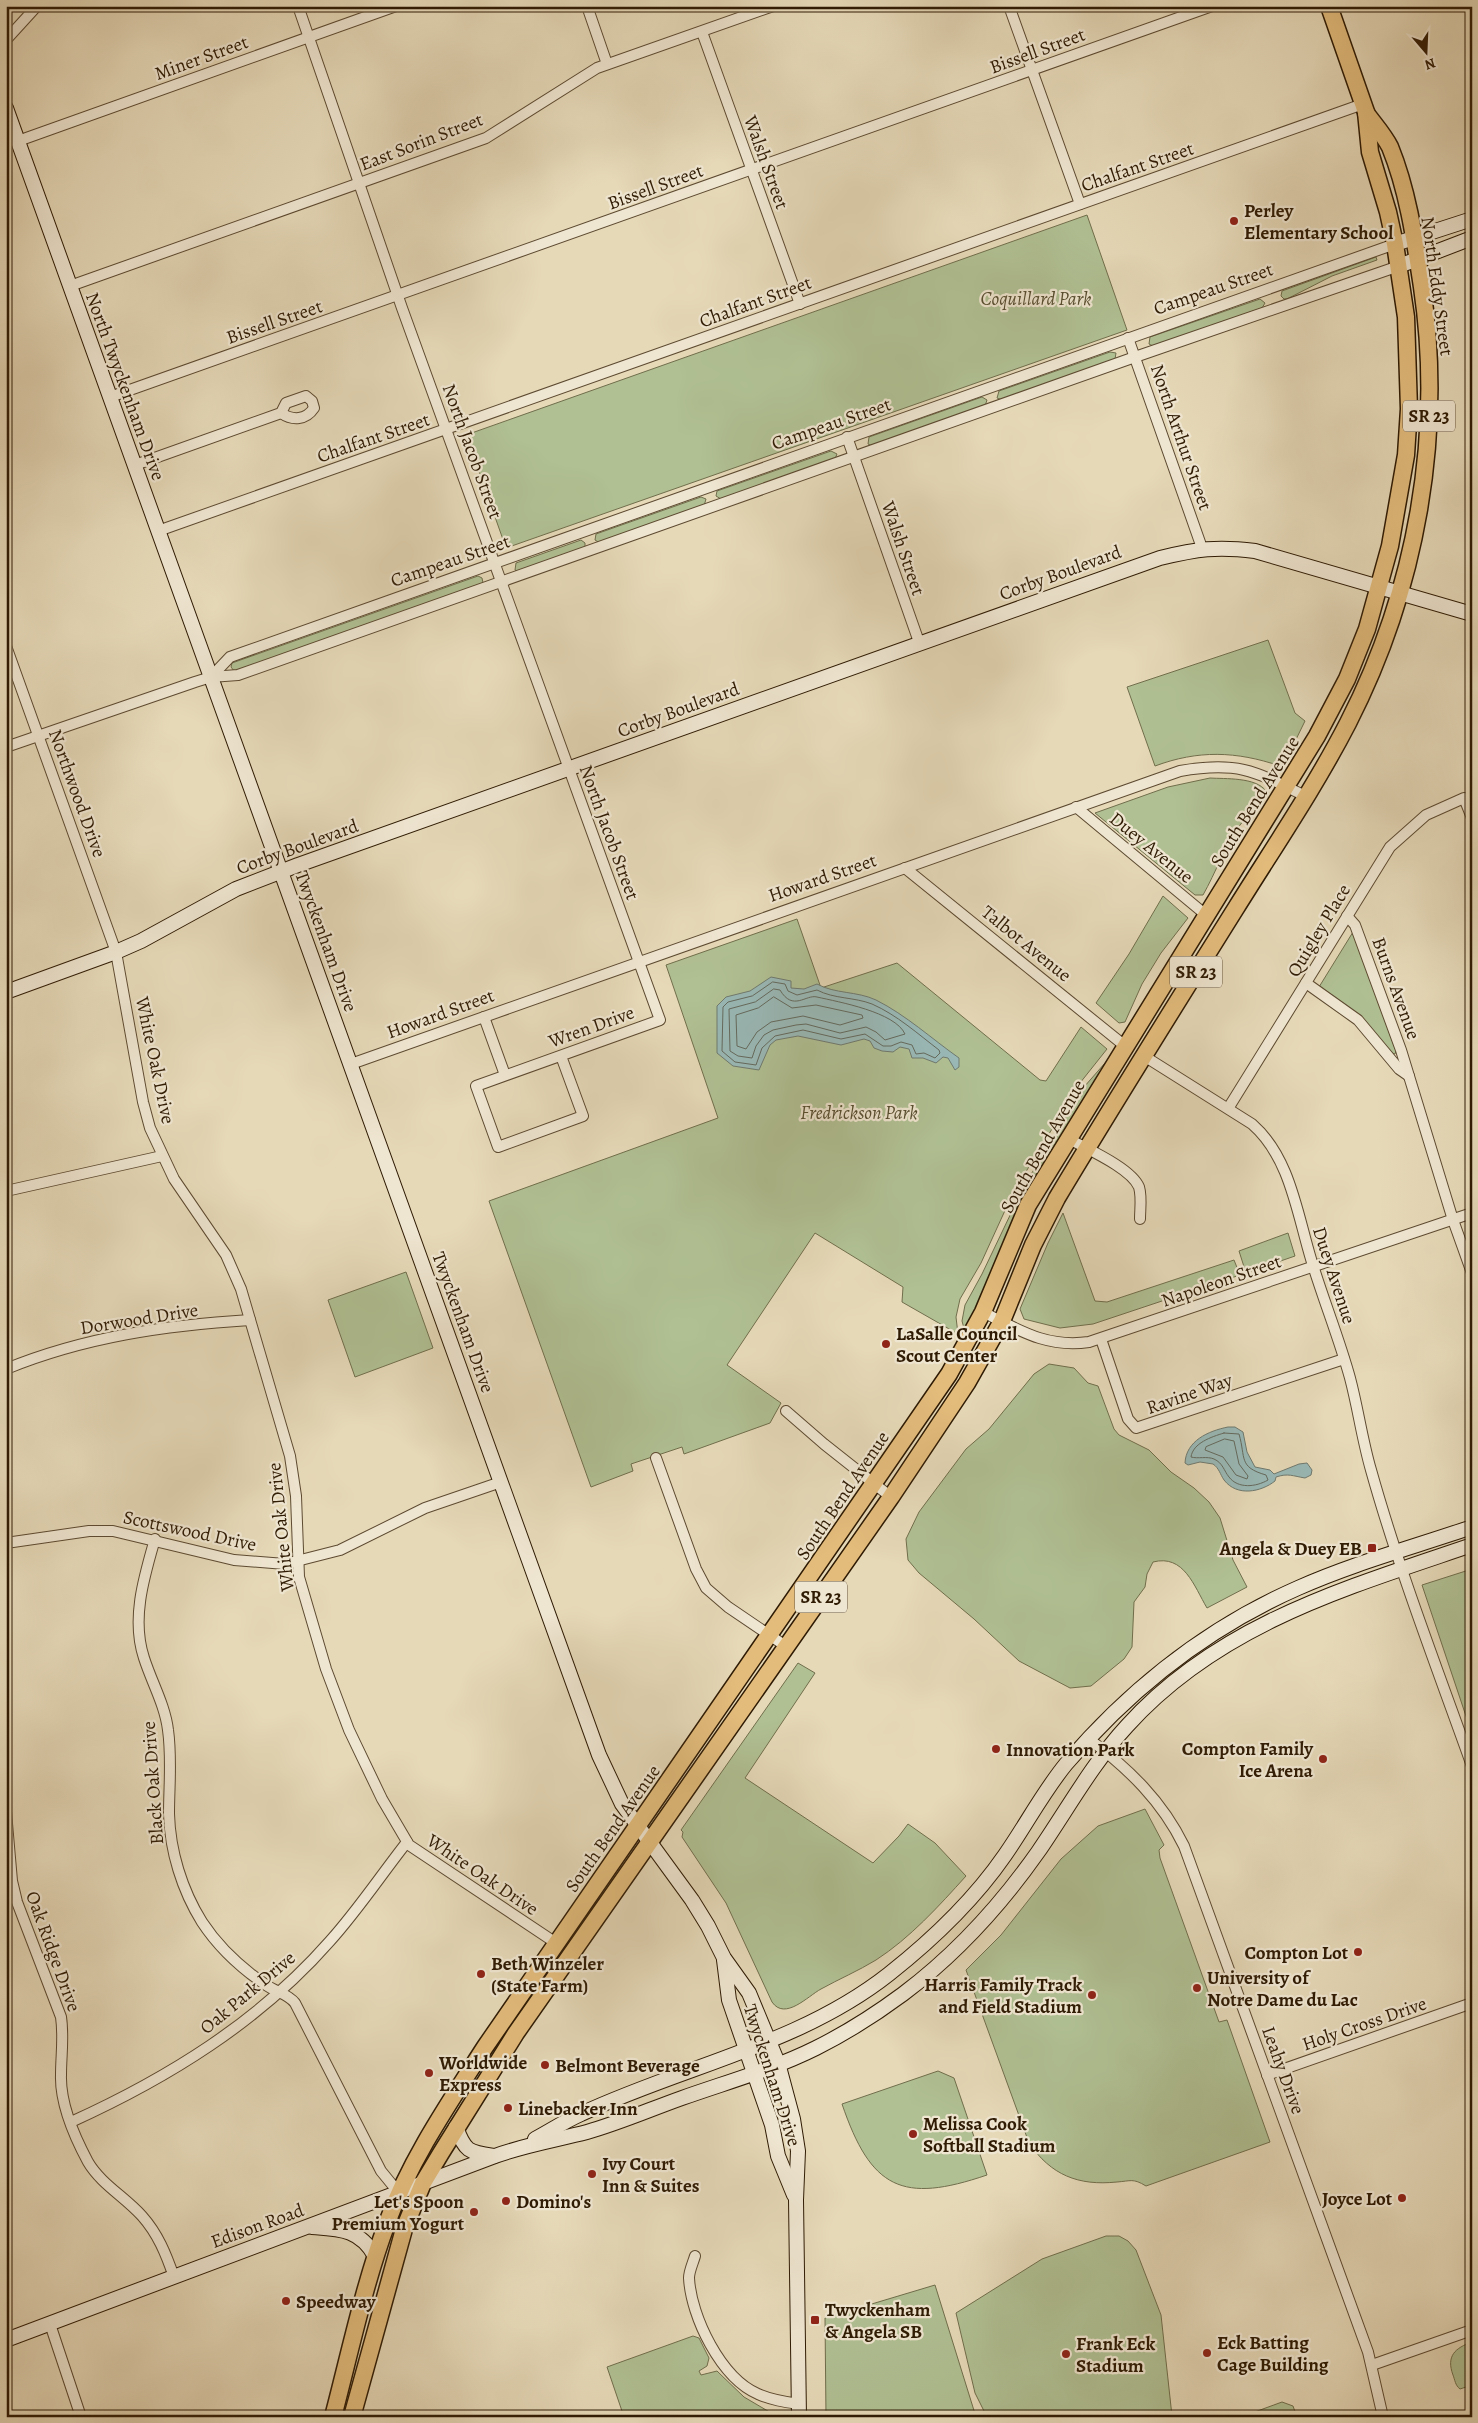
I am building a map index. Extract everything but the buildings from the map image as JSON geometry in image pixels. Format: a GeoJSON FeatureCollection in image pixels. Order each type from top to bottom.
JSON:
{"type":"FeatureCollection","features":[{"type":"Feature","properties":{"kind":"main road","name":"North Eddy Street"},"geometry":{"type":"LineString","coordinates":[[1329,6],[1364,108],[1370,152],[1386,203],[1395,244],[1406,317],[1409,366],[1407,446],[1392,538],[1378,587]]}},
{"type":"Feature","properties":{"kind":"main road","name":"North Eddy Street"},"geometry":{"type":"LineString","coordinates":[[1364,108],[1389,145],[1400,177],[1418,259],[1429,361],[1426,456],[1420,508],[1400,593]]}},
{"type":"Feature","properties":{"kind":"main road","name":"South Bend Avenue"},"geometry":{"type":"LineString","coordinates":[[333,2417],[375,2256],[399,2193],[428,2138],[462,2082],[556,1943],[949,1374],[983,1312],[1028,1205],[1324,724],[1347,679],[1367,629],[1378,587]]}},
{"type":"Feature","properties":{"kind":"main road","name":"South Bend Avenue"},"geometry":{"type":"LineString","coordinates":[[352,2417],[402,2237],[423,2183],[516,2033],[787,1647],[967,1383],[1002,1321],[1044,1222],[1086,1149],[1306,796],[1347,724],[1384,641],[1400,593]]}},
{"type":"Feature","properties":{"kind":"street"},"geometry":{"type":"LineString","coordinates":[[6,40],[37,6]]}},
{"type":"Feature","properties":{"kind":"street","name":"North Jacob Street"},"geometry":{"type":"LineString","coordinates":[[298,6],[361,183],[398,296],[640,962]]}},
{"type":"Feature","properties":{"kind":"street","name":"Miner Street"},"geometry":{"type":"LineString","coordinates":[[18,140],[396,6]]}},
{"type":"Feature","properties":{"kind":"street"},"geometry":{"type":"LineString","coordinates":[[587,6],[607,64]]}},
{"type":"Feature","properties":{"kind":"street","name":"East Sorin Street"},"geometry":{"type":"LineString","coordinates":[[70,286],[486,138],[607,64],[773,6]]}},
{"type":"Feature","properties":{"kind":"street"},"geometry":{"type":"LineString","coordinates":[[1009,6],[1080,204]]}},
{"type":"Feature","properties":{"kind":"street","name":"Bissell Street"},"geometry":{"type":"LineString","coordinates":[[110,397],[1212,6]]}},
{"type":"Feature","properties":{"kind":"street","name":"Walsh Street"},"geometry":{"type":"LineString","coordinates":[[702,32],[800,304]]}},
{"type":"Feature","properties":{"kind":"street","name":"North Twyckenham Drive"},"geometry":{"type":"LineString","coordinates":[[6,108],[211,677]]}},
{"type":"Feature","properties":{"kind":"street","name":"Chalfant Street"},"geometry":{"type":"LineString","coordinates":[[158,531],[1080,204],[1364,108]]}},
{"type":"Feature","properties":{"kind":"street","name":"Campeau Street"},"geometry":{"type":"LineString","coordinates":[[211,677],[230,657],[495,565],[1414,237],[1472,219]]}},
{"type":"Feature","properties":{"kind":"street","name":"Campeau Street"},"geometry":{"type":"LineString","coordinates":[[6,747],[211,677],[238,675],[1135,357],[1399,266],[1439,249],[1472,238]]}},
{"type":"Feature","properties":{"kind":"street","name":"North Arthur Street"},"geometry":{"type":"LineString","coordinates":[[1128,338],[1202,548]]}},
{"type":"Feature","properties":{"kind":"street"},"geometry":{"type":"LineString","coordinates":[[135,466],[282,413]]}},
{"type":"Feature","properties":{"kind":"street","name":"Walsh Street"},"geometry":{"type":"LineString","coordinates":[[847,438],[919,642]]}},
{"type":"Feature","properties":{"kind":"street","name":"Corby Boulevard"},"geometry":{"type":"LineString","coordinates":[[6,992],[116,952],[236,889],[282,871],[1125,569],[1202,548],[1222,548],[1255,551],[1378,587]]}},
{"type":"Feature","properties":{"kind":"street"},"geometry":{"type":"LineString","coordinates":[[1378,587],[1472,614]]}},
{"type":"Feature","properties":{"kind":"street","name":"Northwood Drive"},"geometry":{"type":"LineString","coordinates":[[6,646],[116,952]]}},
{"type":"Feature","properties":{"kind":"street","name":"Twyckenham Drive"},"geometry":{"type":"LineString","coordinates":[[211,677],[599,1754],[613,1787],[638,1826],[692,1900],[724,1958],[749,1993],[778,2063],[793,2118],[798,2151],[796,2200],[799,2410]]}},
{"type":"Feature","properties":{"kind":"street","name":"Howard Street"},"geometry":{"type":"LineString","coordinates":[[351,1064],[1162,776],[1208,766],[1233,766],[1262,774],[1306,796]]}},
{"type":"Feature","properties":{"kind":"street","name":"Quigley Place"},"geometry":{"type":"LineString","coordinates":[[1229,1107],[1378,864],[1398,838],[1426,815],[1464,798],[1472,818]]}},
{"type":"Feature","properties":{"kind":"street","name":"Duey Avenue"},"geometry":{"type":"LineString","coordinates":[[1076,807],[1206,915]]}},
{"type":"Feature","properties":{"kind":"street","name":"Talbot Avenue"},"geometry":{"type":"LineString","coordinates":[[905,868],[1125,1046]]}},
{"type":"Feature","properties":{"kind":"street","name":"Burns Avenue"},"geometry":{"type":"LineString","coordinates":[[1346,916],[1355,926],[1401,1050],[1453,1220],[1472,1273]]}},
{"type":"Feature","properties":{"kind":"street","name":"White Oak Drive"},"geometry":{"type":"LineString","coordinates":[[116,952],[143,1102],[162,1156],[179,1187],[226,1255],[241,1288],[290,1456],[296,1496],[299,1577],[337,1700],[363,1761],[407,1842],[418,1852],[556,1943]]}},
{"type":"Feature","properties":{"kind":"street","name":"Wren Drive"},"geometry":{"type":"LineString","coordinates":[[561,1056],[583,1116],[498,1147],[476,1086],[660,1020],[640,962]]}},
{"type":"Feature","properties":{"kind":"street","name":"Burns Avenue"},"geometry":{"type":"LineString","coordinates":[[1306,983],[1358,1020],[1398,1069],[1409,1076]]}},
{"type":"Feature","properties":{"kind":"street"},"geometry":{"type":"LineString","coordinates":[[484,1017],[505,1076]]}},
{"type":"Feature","properties":{"kind":"street","name":"Duey Avenue"},"geometry":{"type":"LineString","coordinates":[[1144,1056],[1229,1107],[1265,1135],[1275,1149],[1284,1170],[1313,1267],[1344,1359],[1371,1469],[1402,1569],[1472,1766]]}},
{"type":"Feature","properties":{"kind":"street"},"geometry":{"type":"LineString","coordinates":[[1068,1139],[1119,1168],[1133,1180],[1139,1187],[1140,1219]]}},
{"type":"Feature","properties":{"kind":"street"},"geometry":{"type":"LineString","coordinates":[[6,1191],[162,1156]]}},
{"type":"Feature","properties":{"kind":"street","name":"Napoleon Street"},"geometry":{"type":"LineString","coordinates":[[983,1312],[1036,1338],[1049,1342],[1079,1344],[1101,1339],[1472,1213]]}},
{"type":"Feature","properties":{"kind":"street","name":"Dorwood Drive"},"geometry":{"type":"LineString","coordinates":[[6,1369],[33,1358],[103,1338],[131,1333],[250,1320]]}},
{"type":"Feature","properties":{"kind":"street","name":"Ravine Way"},"geometry":{"type":"LineString","coordinates":[[1101,1339],[1130,1423],[1136,1428],[1344,1359]]}},
{"type":"Feature","properties":{"kind":"street"},"geometry":{"type":"LineString","coordinates":[[786,1410],[824,1444],[891,1497]]}},
{"type":"Feature","properties":{"kind":"street"},"geometry":{"type":"LineString","coordinates":[[656,1458],[700,1579],[714,1597],[787,1647]]}},
{"type":"Feature","properties":{"kind":"street","name":"Scottswood Drive"},"geometry":{"type":"LineString","coordinates":[[6,1542],[89,1531],[113,1530],[234,1560],[274,1564],[299,1562],[340,1550],[425,1508],[501,1482]]}},
{"type":"Feature","properties":{"kind":"street","name":"Edison Road"},"geometry":{"type":"LineString","coordinates":[[522,2147],[580,2114],[770,2040],[822,2017],[873,1986],[936,1934],[983,1884],[1004,1857],[1059,1773],[1089,1739],[1157,1674],[1227,1624],[1300,1586],[1472,1527]]}},
{"type":"Feature","properties":{"kind":"street","name":"Black Oak Drive"},"geometry":{"type":"LineString","coordinates":[[155,1539],[140,1602],[140,1638],[143,1657],[164,1711],[168,1729],[170,1764],[169,1814],[176,1861],[190,1900],[220,1946],[246,1971],[295,2003],[381,2171],[399,2193]]}},
{"type":"Feature","properties":{"kind":"street","name":"Edison Road"},"geometry":{"type":"LineString","coordinates":[[6,2340],[495,2156],[522,2147],[589,2131],[815,2049],[886,2006],[927,1975],[964,1941],[997,1906],[1038,1852],[1064,1810],[1126,1727],[1158,1696],[1196,1665],[1240,1636],[1308,1602],[1472,1545]]}},
{"type":"Feature","properties":{"kind":"street","name":"Leahy Drive"},"geometry":{"type":"LineString","coordinates":[[1089,1739],[1140,1781],[1171,1820],[1180,1837],[1372,2365],[1383,2417]]}},
{"type":"Feature","properties":{"kind":"street","name":"Oak Ridge Drive"},"geometry":{"type":"LineString","coordinates":[[6,1812],[12,1881],[17,1902],[61,2017],[64,2035],[61,2092],[71,2122],[89,2164],[154,2230],[174,2277]]}},
{"type":"Feature","properties":{"kind":"street","name":"Oak Park Drive"},"geometry":{"type":"LineString","coordinates":[[71,2122],[177,2069],[232,2031],[280,1992],[305,1968],[350,1918],[407,1842]]}},
{"type":"Feature","properties":{"kind":"street","name":"Twyckenham Drive"},"geometry":{"type":"LineString","coordinates":[[724,1958],[729,2000],[772,2125],[778,2156],[796,2200]]}},
{"type":"Feature","properties":{"kind":"street","name":"Holy Cross Drive"},"geometry":{"type":"LineString","coordinates":[[1267,2075],[1472,2003]]}},
{"type":"Feature","properties":{"kind":"street"},"geometry":{"type":"LineString","coordinates":[[456,2127],[465,2148],[473,2153],[495,2156]]}},
{"type":"Feature","properties":{"kind":"street"},"geometry":{"type":"LineString","coordinates":[[308,2226],[338,2229],[359,2236],[370,2246],[375,2256]]}},
{"type":"Feature","properties":{"kind":"street"},"geometry":{"type":"LineString","coordinates":[[695,2256],[689,2276],[692,2297],[707,2337],[721,2364],[738,2382],[756,2394],[799,2410]]}},
{"type":"Feature","properties":{"kind":"street"},"geometry":{"type":"LineString","coordinates":[[50,2324],[81,2417]]}},
{"type":"Feature","properties":{"kind":"street"},"geometry":{"type":"LineString","coordinates":[[1372,2365],[1472,2330]]}},
{"type":"Feature","properties":{"kind":"green space","name":"Coquillard Park"},"geometry":{"type":"Polygon","coordinates":[[[1087,215],[1127,330],[506,548],[466,435],[1087,215]]]}},
{"type":"Feature","properties":{"kind":"green space"},"geometry":{"type":"Polygon","coordinates":[[[1376,257],[1377,260],[1332,276],[1287,299],[1281,296],[1282,291],[1376,257]]]}},
{"type":"Feature","properties":{"kind":"green space"},"geometry":{"type":"Polygon","coordinates":[[[1260,299],[1265,303],[1262,308],[1153,346],[1149,344],[1150,337],[1260,299]]]}},
{"type":"Feature","properties":{"kind":"green space"},"geometry":{"type":"Polygon","coordinates":[[[1110,352],[1116,353],[1115,359],[1002,400],[997,398],[999,391],[1110,352]]]}},
{"type":"Feature","properties":{"kind":"green space"},"geometry":{"type":"Polygon","coordinates":[[[982,397],[987,400],[985,406],[872,446],[868,444],[869,437],[982,397]]]}},
{"type":"Feature","properties":{"kind":"green space"},"geometry":{"type":"Polygon","coordinates":[[[831,451],[837,454],[835,459],[721,499],[716,496],[717,491],[831,451]]]}},
{"type":"Feature","properties":{"kind":"green space"},"geometry":{"type":"Polygon","coordinates":[[[701,497],[706,499],[704,506],[600,543],[595,540],[596,534],[701,497]]]}},
{"type":"Feature","properties":{"kind":"green space"},"geometry":{"type":"Polygon","coordinates":[[[581,540],[585,543],[585,548],[517,571],[515,570],[516,563],[581,540]]]}},
{"type":"Feature","properties":{"kind":"green space"},"geometry":{"type":"Polygon","coordinates":[[[478,576],[482,578],[483,583],[243,670],[234,671],[231,667],[232,663],[478,576]]]}},
{"type":"Feature","properties":{"kind":"green space"},"geometry":{"type":"Polygon","coordinates":[[[1268,640],[1295,713],[1305,721],[1284,764],[1280,766],[1248,757],[1217,754],[1186,757],[1155,766],[1127,687],[1268,640]]]}},
{"type":"Feature","properties":{"kind":"green space"},"geometry":{"type":"Polygon","coordinates":[[[1210,778],[1248,781],[1261,786],[1266,791],[1262,801],[1243,821],[1234,834],[1203,895],[1195,895],[1095,813],[1168,787],[1210,778]]]}},
{"type":"Feature","properties":{"kind":"green space"},"geometry":{"type":"Polygon","coordinates":[[[1163,896],[1188,918],[1161,953],[1142,984],[1125,1022],[1119,1023],[1096,1003],[1129,954],[1163,896]]]}},
{"type":"Feature","properties":{"kind":"green space","name":"Fredrickson Park"},"geometry":{"type":"Polygon","coordinates":[[[797,919],[821,988],[897,963],[1040,1080],[1046,1081],[1081,1027],[1107,1049],[1080,1083],[1013,1193],[981,1263],[960,1299],[956,1317],[958,1334],[902,1302],[903,1287],[815,1233],[727,1365],[781,1403],[770,1423],[684,1454],[682,1447],[631,1464],[633,1471],[591,1487],[489,1201],[718,1118],[666,965],[797,919]]]}},
{"type":"Feature","properties":{"kind":"green space"},"geometry":{"type":"Polygon","coordinates":[[[1353,932],[1396,1051],[1395,1054],[1362,1020],[1319,987],[1353,932]]]}},
{"type":"Feature","properties":{"kind":"green space"},"geometry":{"type":"Polygon","coordinates":[[[1112,1055],[965,1332],[962,1321],[965,1305],[1024,1186],[1084,1087],[1112,1055]]]}},
{"type":"Feature","properties":{"kind":"green space"},"geometry":{"type":"Polygon","coordinates":[[[1063,1213],[1095,1301],[1107,1302],[1234,1260],[1240,1275],[1093,1324],[1060,1328],[1024,1319],[1020,1309],[1063,1213]]]}},
{"type":"Feature","properties":{"kind":"green space"},"geometry":{"type":"Polygon","coordinates":[[[1288,1233],[1295,1256],[1246,1273],[1239,1251],[1288,1233]]]}},
{"type":"Feature","properties":{"kind":"green space"},"geometry":{"type":"Polygon","coordinates":[[[406,1272],[433,1348],[355,1377],[328,1300],[406,1272]]]}},
{"type":"Feature","properties":{"kind":"green space"},"geometry":{"type":"Polygon","coordinates":[[[1049,1364],[1074,1368],[1088,1383],[1098,1386],[1114,1429],[1119,1435],[1149,1450],[1171,1472],[1194,1488],[1209,1502],[1220,1518],[1233,1560],[1247,1587],[1207,1608],[1187,1574],[1180,1567],[1164,1561],[1153,1562],[1147,1574],[1145,1587],[1134,1602],[1132,1647],[1124,1659],[1091,1686],[1070,1688],[1019,1661],[974,1619],[919,1573],[908,1560],[906,1539],[919,1512],[966,1449],[989,1429],[1034,1374],[1049,1364]]]}},
{"type":"Feature","properties":{"kind":"green space"},"geometry":{"type":"Polygon","coordinates":[[[1472,1569],[1472,1734],[1422,1585],[1472,1569]]]}},
{"type":"Feature","properties":{"kind":"green space"},"geometry":{"type":"Polygon","coordinates":[[[798,1663],[815,1673],[745,1778],[873,1863],[908,1824],[935,1843],[966,1876],[924,1921],[889,1951],[796,2005],[783,2009],[777,2007],[772,2002],[726,1903],[682,1837],[683,1832],[681,1830],[798,1663]]]}},
{"type":"Feature","properties":{"kind":"green space","name":"Harris Family Track and Field Stadium"},"geometry":{"type":"Polygon","coordinates":[[[1145,1809],[1164,1845],[1159,1850],[1160,1858],[1219,2022],[1227,2020],[1270,2142],[1146,2186],[1132,2181],[1090,2182],[1078,2180],[1056,2170],[1037,2154],[1029,2143],[966,1970],[1001,1935],[1061,1859],[1098,1826],[1145,1809]]]}},
{"type":"Feature","properties":{"kind":"green space","name":"Melissa Cook Softball Stadium"},"geometry":{"type":"Polygon","coordinates":[[[938,2071],[954,2078],[987,2175],[958,2184],[933,2188],[911,2188],[894,2182],[878,2171],[865,2155],[853,2133],[842,2104],[938,2071]]]}},
{"type":"Feature","properties":{"kind":"green space","name":"Frank Eck Stadium"},"geometry":{"type":"Polygon","coordinates":[[[1106,2236],[1119,2236],[1128,2241],[1136,2250],[1161,2315],[1172,2416],[987,2417],[975,2393],[956,2313],[1042,2259],[1106,2236]]]}},
{"type":"Feature","properties":{"kind":"green space"},"geometry":{"type":"Polygon","coordinates":[[[935,2285],[976,2417],[826,2417],[825,2318],[935,2285]]]}},
{"type":"Feature","properties":{"kind":"green space"},"geometry":{"type":"Polygon","coordinates":[[[693,2336],[699,2338],[709,2358],[707,2366],[699,2371],[701,2375],[717,2371],[744,2397],[778,2417],[624,2417],[607,2367],[693,2336]]]}},
{"type":"Feature","properties":{"kind":"green space"},"geometry":{"type":"Polygon","coordinates":[[[1472,2342],[1472,2385],[1460,2389],[1456,2384],[1451,2368],[1451,2358],[1457,2350],[1472,2342]]]}},
{"type":"Feature","properties":{"kind":"green space"},"geometry":{"type":"Polygon","coordinates":[[[1282,2402],[1293,2406],[1297,2417],[1241,2417],[1282,2402]]]}},
{"type":"Feature","properties":{"kind":"water"},"geometry":{"type":"Polygon","coordinates":[[[771,977],[791,981],[791,988],[804,989],[817,984],[876,1000],[908,1020],[959,1058],[959,1067],[955,1070],[948,1058],[943,1057],[936,1063],[923,1058],[912,1058],[909,1049],[900,1047],[893,1052],[882,1051],[874,1048],[870,1041],[864,1039],[841,1045],[798,1036],[776,1040],[770,1045],[759,1070],[733,1066],[717,1053],[717,1006],[726,997],[750,991],[771,977]]]}},
{"type":"Feature","properties":{"kind":"water"},"geometry":{"type":"Polygon","coordinates":[[[1235,1427],[1243,1432],[1247,1452],[1255,1467],[1270,1470],[1274,1474],[1299,1464],[1307,1463],[1312,1470],[1311,1475],[1305,1478],[1284,1475],[1276,1477],[1275,1481],[1263,1488],[1242,1491],[1229,1485],[1213,1464],[1200,1462],[1188,1465],[1185,1463],[1189,1449],[1199,1438],[1213,1431],[1235,1427]]]}},
{"type":"Feature","properties":{"kind":"place","name":"Perley Elementary School"},"geometry":{"type":"Point","coordinates":[1234,221]}},
{"type":"Feature","properties":{"kind":"place","name":"LaSalle Council Scout Center"},"geometry":{"type":"Point","coordinates":[886,1344]}},
{"type":"Feature","properties":{"kind":"place","name":"Angela & Duey EB"},"geometry":{"type":"Point","coordinates":[1372,1548]}},
{"type":"Feature","properties":{"kind":"place","name":"Innovation Park"},"geometry":{"type":"Point","coordinates":[996,1749]}},
{"type":"Feature","properties":{"kind":"place","name":"Compton Family Ice Arena"},"geometry":{"type":"Point","coordinates":[1323,1759]}},
{"type":"Feature","properties":{"kind":"place","name":"Compton Lot"},"geometry":{"type":"Point","coordinates":[1358,1952]}},
{"type":"Feature","properties":{"kind":"place","name":"Beth Winzeler (State Farm)"},"geometry":{"type":"Point","coordinates":[481,1974]}},
{"type":"Feature","properties":{"kind":"place","name":"University of Notre Dame du Lac"},"geometry":{"type":"Point","coordinates":[1197,1988]}},
{"type":"Feature","properties":{"kind":"place","name":"Harris Family Track and Field Stadium"},"geometry":{"type":"Point","coordinates":[1092,1995]}},
{"type":"Feature","properties":{"kind":"place","name":"Belmont Beverage"},"geometry":{"type":"Point","coordinates":[545,2065]}},
{"type":"Feature","properties":{"kind":"place","name":"Worldwide Express"},"geometry":{"type":"Point","coordinates":[429,2073]}},
{"type":"Feature","properties":{"kind":"place","name":"Linebacker Inn"},"geometry":{"type":"Point","coordinates":[508,2108]}},
{"type":"Feature","properties":{"kind":"place","name":"Melissa Cook Softball Stadium"},"geometry":{"type":"Point","coordinates":[913,2134]}},
{"type":"Feature","properties":{"kind":"place","name":"Ivy Court Inn & Suites"},"geometry":{"type":"Point","coordinates":[592,2174]}},
{"type":"Feature","properties":{"kind":"place","name":"Joyce Lot"},"geometry":{"type":"Point","coordinates":[1402,2198]}},
{"type":"Feature","properties":{"kind":"place","name":"Domino's"},"geometry":{"type":"Point","coordinates":[506,2201]}},
{"type":"Feature","properties":{"kind":"place","name":"Let's Spoon Premium Yogurt"},"geometry":{"type":"Point","coordinates":[474,2212]}},
{"type":"Feature","properties":{"kind":"place","name":"Speedway"},"geometry":{"type":"Point","coordinates":[286,2301]}},
{"type":"Feature","properties":{"kind":"place","name":"Twyckenham & Angela SB"},"geometry":{"type":"Point","coordinates":[815,2320]}},
{"type":"Feature","properties":{"kind":"place","name":"Eck Batting Cage Building"},"geometry":{"type":"Point","coordinates":[1207,2353]}},
{"type":"Feature","properties":{"kind":"place","name":"Frank Eck Stadium"},"geometry":{"type":"Point","coordinates":[1066,2354]}}]}
